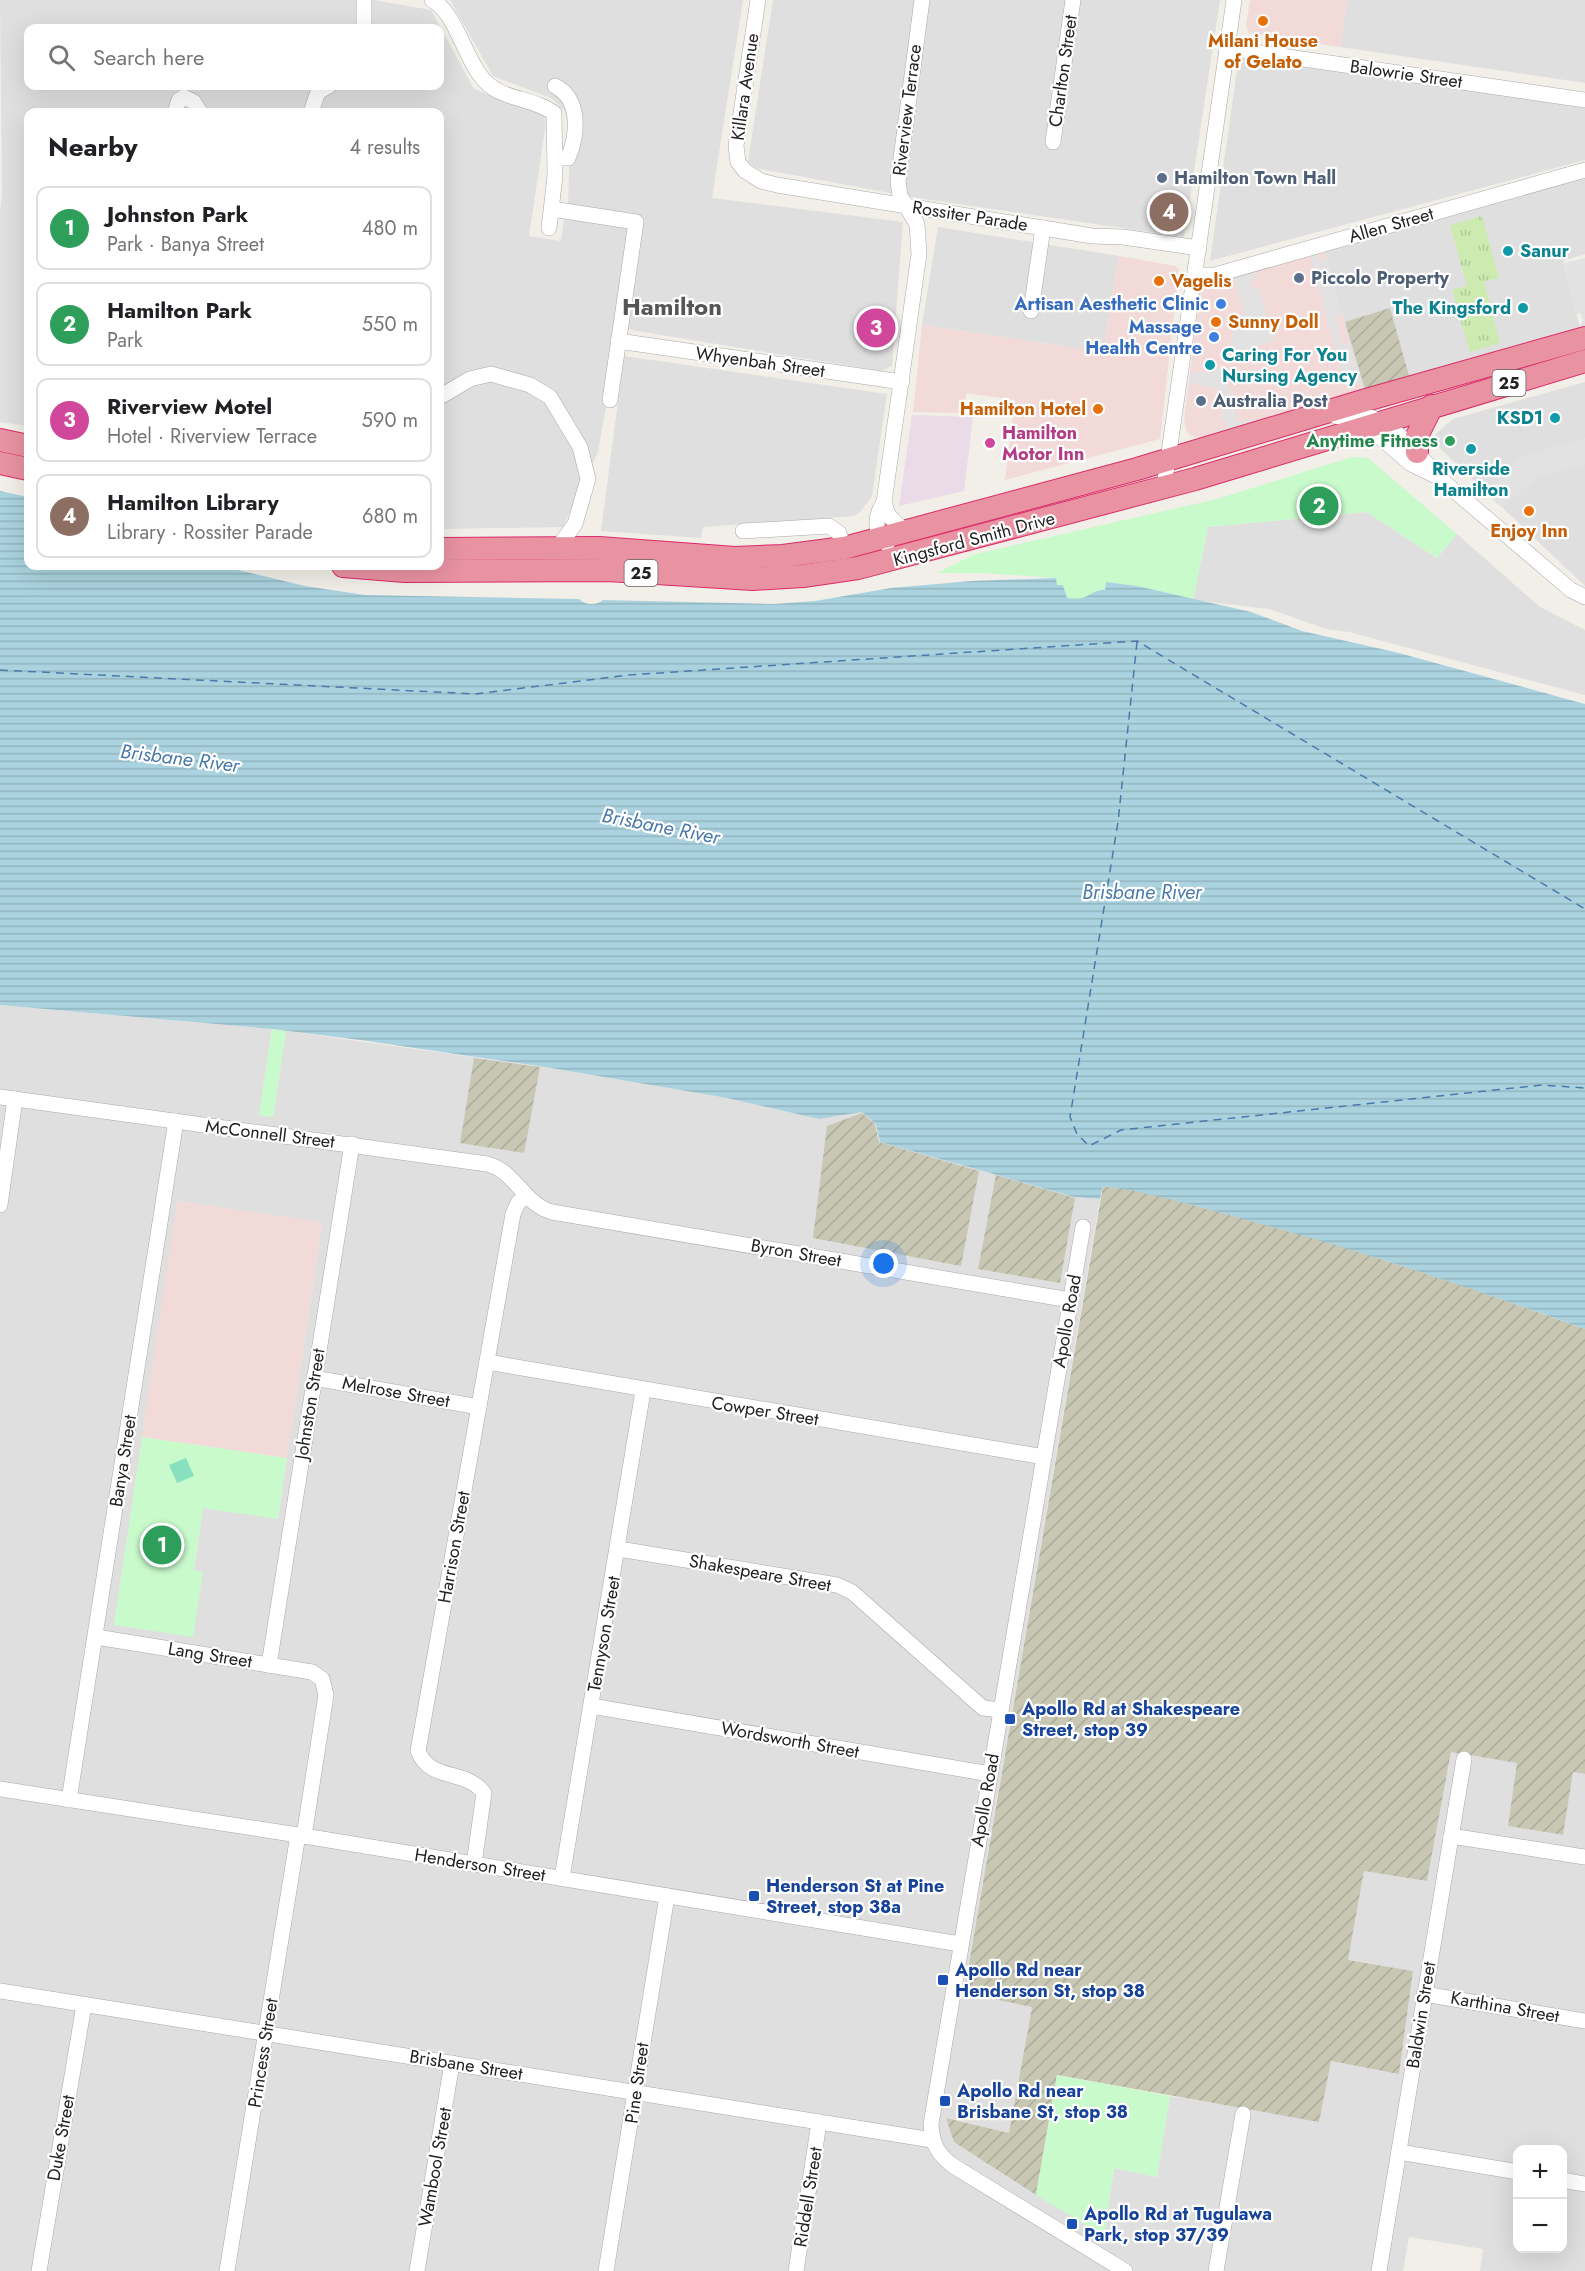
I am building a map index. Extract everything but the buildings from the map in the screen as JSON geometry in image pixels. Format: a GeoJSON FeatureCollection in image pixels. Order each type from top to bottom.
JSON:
{"type":"FeatureCollection","features":[{"type":"Feature","properties":{"kind":"highway","name":"Kingsford Smith Drive"},"geometry":{"type":"LineString","coordinates":[[444,549],[585,547],[735,558],[844,548],[1168,460],[1321,413],[1585,338]]}},
{"type":"Feature","properties":{"kind":"highway","name":"Kingsford Smith Drive"},"geometry":{"type":"LineString","coordinates":[[393,570],[608,570],[696,578],[761,579],[858,568],[1164,487],[1585,362]]}},
{"type":"Feature","properties":{"kind":"highway"},"geometry":{"type":"LineString","coordinates":[[1417,452],[1417,436],[1432,406]]}},
{"type":"Feature","properties":{"kind":"highway"},"geometry":{"type":"LineString","coordinates":[[0,440],[24,445]]}},
{"type":"Feature","properties":{"kind":"highway"},"geometry":{"type":"LineString","coordinates":[[0,463],[24,468]]}},
{"type":"Feature","properties":{"kind":"street"},"geometry":{"type":"LineString","coordinates":[[364,0],[364,24]]}},
{"type":"Feature","properties":{"kind":"street"},"geometry":{"type":"LineString","coordinates":[[432,0],[442,8],[476,69],[488,84],[554,113],[555,158],[549,228]]}},
{"type":"Feature","properties":{"kind":"street","name":"Killara Avenue"},"geometry":{"type":"LineString","coordinates":[[745,171],[737,158],[737,135],[758,0]]}},
{"type":"Feature","properties":{"kind":"street","name":"Riverview Terrace"},"geometry":{"type":"LineString","coordinates":[[881,538],[877,515],[884,501],[902,382],[919,242],[916,222],[899,192],[898,171],[922,0]]}},
{"type":"Feature","properties":{"kind":"street","name":"Charlton Street"},"geometry":{"type":"LineString","coordinates":[[1053,142],[1073,0]]}},
{"type":"Feature","properties":{"kind":"street"},"geometry":{"type":"LineString","coordinates":[[1164,487],[1234,0]]}},
{"type":"Feature","properties":{"kind":"street","name":"Balowrie Street"},"geometry":{"type":"LineString","coordinates":[[1227,48],[1585,100]]}},
{"type":"Feature","properties":{"kind":"street"},"geometry":{"type":"LineString","coordinates":[[555,86],[567,94],[571,101],[575,130],[573,147],[568,158],[555,158]]}},
{"type":"Feature","properties":{"kind":"street"},"geometry":{"type":"LineString","coordinates":[[312,108],[318,92],[322,90]]}},
{"type":"Feature","properties":{"kind":"street"},"geometry":{"type":"LineString","coordinates":[[176,108],[179,100],[185,97],[195,103],[198,108]]}},
{"type":"Feature","properties":{"kind":"street","name":"Allen Street"},"geometry":{"type":"LineString","coordinates":[[1196,275],[1215,274],[1585,170]]}},
{"type":"Feature","properties":{"kind":"street","name":"Rossiter Parade"},"geometry":{"type":"LineString","coordinates":[[745,171],[761,181],[777,185],[1043,228],[1199,248]]}},
{"type":"Feature","properties":{"kind":"street"},"geometry":{"type":"LineString","coordinates":[[552,209],[636,222],[610,400]]}},
{"type":"Feature","properties":{"kind":"street"},"geometry":{"type":"LineString","coordinates":[[1031,311],[1043,228]]}},
{"type":"Feature","properties":{"kind":"street","name":"Whyenbah Street"},"geometry":{"type":"LineString","coordinates":[[618,341],[902,382]]}},
{"type":"Feature","properties":{"kind":"street"},"geometry":{"type":"LineString","coordinates":[[444,393],[470,379],[491,374],[530,385],[548,394],[577,442],[586,466],[587,488],[575,524],[558,547]]}},
{"type":"Feature","properties":{"kind":"street"},"geometry":{"type":"LineString","coordinates":[[1321,413],[1344,418],[1365,416],[1372,424],[1417,452],[1437,476],[1571,590],[1585,597]]}},
{"type":"Feature","properties":{"kind":"street"},"geometry":{"type":"LineString","coordinates":[[1372,424],[1373,431],[1411,464],[1437,476]]}},
{"type":"Feature","properties":{"kind":"street"},"geometry":{"type":"LineString","coordinates":[[884,501],[888,515],[906,532]]}},
{"type":"Feature","properties":{"kind":"street"},"geometry":{"type":"LineString","coordinates":[[575,524],[585,547]]}},
{"type":"Feature","properties":{"kind":"street"},"geometry":{"type":"LineString","coordinates":[[743,531],[829,526],[839,532],[844,548]]}},
{"type":"Feature","properties":{"kind":"street"},"geometry":{"type":"LineString","coordinates":[[881,538],[895,547],[913,544],[936,549]]}},
{"type":"Feature","properties":{"kind":"street"},"geometry":{"type":"LineString","coordinates":[[0,1205],[7,1098]]}},
{"type":"Feature","properties":{"kind":"street","name":"McConnell Street"},"geometry":{"type":"LineString","coordinates":[[7,1098],[352,1144],[496,1166],[505,1171],[526,1196]]}},
{"type":"Feature","properties":{"kind":"street","name":"Banya Street"},"geometry":{"type":"LineString","coordinates":[[69,1800],[176,1121]]}},
{"type":"Feature","properties":{"kind":"street","name":"Johnston Street"},"geometry":{"type":"LineString","coordinates":[[269,1665],[352,1144]]}},
{"type":"Feature","properties":{"kind":"street","name":"Byron Street"},"geometry":{"type":"LineString","coordinates":[[526,1196],[536,1206],[552,1212],[1070,1300]]}},
{"type":"Feature","properties":{"kind":"street","name":"Harrison Street"},"geometry":{"type":"LineString","coordinates":[[474,1864],[484,1793],[474,1783],[429,1768],[422,1762],[418,1751],[513,1214],[518,1203],[526,1196]]}},
{"type":"Feature","properties":{"kind":"street","name":"Apollo Road"},"geometry":{"type":"LineString","coordinates":[[932,2140],[931,2124],[960,1944],[1083,1227]]}},
{"type":"Feature","properties":{"kind":"street","name":"Cowper Street"},"geometry":{"type":"LineString","coordinates":[[487,1362],[644,1391],[1044,1457]]}},
{"type":"Feature","properties":{"kind":"street","name":"Melrose Street"},"geometry":{"type":"LineString","coordinates":[[314,1378],[479,1407]]}},
{"type":"Feature","properties":{"kind":"street","name":"Tennyson Street"},"geometry":{"type":"LineString","coordinates":[[562,1878],[644,1391]]}},
{"type":"Feature","properties":{"kind":"street","name":"Shakespeare Street"},"geometry":{"type":"LineString","coordinates":[[618,1549],[837,1585],[852,1592],[983,1708],[1001,1710]]}},
{"type":"Feature","properties":{"kind":"street","name":"Lang Street"},"geometry":{"type":"LineString","coordinates":[[96,1637],[312,1672],[321,1679]]}},
{"type":"Feature","properties":{"kind":"street","name":"Princess Street"},"geometry":{"type":"LineString","coordinates":[[227,2271],[326,1695],[321,1679]]}},
{"type":"Feature","properties":{"kind":"street","name":"Wordsworth Street"},"geometry":{"type":"LineString","coordinates":[[591,1706],[990,1774]]}},
{"type":"Feature","properties":{"kind":"street","name":"Baldwin Street"},"geometry":{"type":"LineString","coordinates":[[1379,2271],[1464,1760]]}},
{"type":"Feature","properties":{"kind":"street","name":"Henderson Street"},"geometry":{"type":"LineString","coordinates":[[0,1789],[301,1835],[960,1944]]}},
{"type":"Feature","properties":{"kind":"street"},"geometry":{"type":"LineString","coordinates":[[1451,1836],[1585,1857]]}},
{"type":"Feature","properties":{"kind":"street","name":"Pine Street"},"geometry":{"type":"LineString","coordinates":[[606,2271],[667,1896]]}},
{"type":"Feature","properties":{"kind":"street","name":"Brisbane Street"},"geometry":{"type":"LineString","coordinates":[[0,1991],[268,2032],[932,2140]]}},
{"type":"Feature","properties":{"kind":"street","name":"Karthina Street"},"geometry":{"type":"LineString","coordinates":[[1424,1994],[1585,2021]]}},
{"type":"Feature","properties":{"kind":"street","name":"Duke Street"},"geometry":{"type":"LineString","coordinates":[[39,2271],[84,2005]]}},
{"type":"Feature","properties":{"kind":"street","name":"Wambool Street"},"geometry":{"type":"LineString","coordinates":[[417,2271],[452,2063]]}},
{"type":"Feature","properties":{"kind":"street"},"geometry":{"type":"LineString","coordinates":[[1216,2271],[1243,2114]]}},
{"type":"Feature","properties":{"kind":"street","name":"Riddell Street"},"geometry":{"type":"LineString","coordinates":[[796,2271],[819,2123]]}},
{"type":"Feature","properties":{"kind":"street"},"geometry":{"type":"LineString","coordinates":[[932,2140],[944,2159],[1125,2271]]}},
{"type":"Feature","properties":{"kind":"street"},"geometry":{"type":"LineString","coordinates":[[1399,2152],[1513,2171]]}},
{"type":"Feature","properties":{"kind":"street"},"geometry":{"type":"LineString","coordinates":[[1567,2181],[1585,2184]]}},
{"type":"Feature","properties":{"kind":"shaded area"},"geometry":{"type":"Polygon","coordinates":[[[0,0],[374,0],[431,10],[439,24],[24,24],[24,90],[444,90],[444,34],[474,89],[544,115],[546,123],[529,236],[561,241],[564,217],[626,226],[628,230],[602,400],[607,401],[598,452],[563,527],[444,529],[444,108],[24,108],[24,425],[0,422],[0,211],[2,194],[0,0]]]}},
{"type":"Feature","properties":{"kind":"shaded area"},"geometry":{"type":"Polygon","coordinates":[[[450,0],[743,0],[712,198],[903,222],[892,366],[881,371],[631,330],[626,326],[643,217],[568,206],[570,141],[565,111],[551,98],[493,76],[450,0]]]}},
{"type":"Feature","properties":{"kind":"shaded area"},"geometry":{"type":"Polygon","coordinates":[[[773,0],[1220,0],[1184,237],[917,198],[755,168],[748,161],[773,0]]]}},
{"type":"Feature","properties":{"kind":"shaded area"},"geometry":{"type":"Polygon","coordinates":[[[1250,0],[1347,0],[1340,47],[1249,33],[1246,26],[1250,0]]]}},
{"type":"Feature","properties":{"kind":"shaded area"},"geometry":{"type":"Polygon","coordinates":[[[1347,0],[1585,0],[1585,83],[1340,47],[1347,0]]]}},
{"type":"Feature","properties":{"kind":"shaded area"},"geometry":{"type":"Polygon","coordinates":[[[1239,56],[1585,108],[1585,160],[1210,261],[1239,56]]]}},
{"type":"Feature","properties":{"kind":"shaded area"},"geometry":{"type":"Polygon","coordinates":[[[1585,178],[1585,254],[1563,261],[1580,328],[1362,390],[1325,252],[1585,178]]]}},
{"type":"Feature","properties":{"kind":"shaded area"},"geometry":{"type":"Polygon","coordinates":[[[938,227],[1119,256],[1103,352],[922,325],[938,227]]]}},
{"type":"Feature","properties":{"kind":"shaded area"},"geometry":{"type":"Polygon","coordinates":[[[1325,252],[1362,390],[1257,421],[1252,419],[1214,431],[1210,436],[1200,438],[1191,436],[1186,430],[1184,419],[1201,287],[1207,283],[1325,252]]]}},
{"type":"Feature","properties":{"kind":"shaded area"},"geometry":{"type":"Polygon","coordinates":[[[1318,253],[1319,262],[1327,260],[1342,314],[1335,316],[1342,344],[1349,343],[1360,383],[1346,387],[1310,256],[1318,253]]]}},
{"type":"Feature","properties":{"kind":"shaded area"},"geometry":{"type":"Polygon","coordinates":[[[1119,256],[1176,266],[1179,270],[1160,439],[1005,480],[1015,400],[966,393],[964,413],[913,412],[922,325],[1103,352],[1119,256]]]}},
{"type":"Feature","properties":{"kind":"shaded area"},"geometry":{"type":"Polygon","coordinates":[[[1585,258],[1585,327],[1580,328],[1583,320],[1580,313],[1576,314],[1564,263],[1585,258]]]}},
{"type":"Feature","properties":{"kind":"shaded area"},"geometry":{"type":"Polygon","coordinates":[[[1255,271],[1257,279],[1250,281],[1252,289],[1259,287],[1274,341],[1230,353],[1235,316],[1244,314],[1234,277],[1255,271]]]}},
{"type":"Feature","properties":{"kind":"shaded area"},"geometry":{"type":"Polygon","coordinates":[[[1390,308],[1409,376],[1365,389],[1345,322],[1390,308]]]}},
{"type":"Feature","properties":{"kind":"shaded area"},"geometry":{"type":"Polygon","coordinates":[[[624,356],[887,394],[872,496],[861,511],[854,516],[703,527],[701,538],[601,531],[624,356]]]}},
{"type":"Feature","properties":{"kind":"shaded area"},"geometry":{"type":"Polygon","coordinates":[[[1223,367],[1238,418],[1235,419],[1236,423],[1252,419],[1257,421],[1210,436],[1213,431],[1228,426],[1226,421],[1221,422],[1225,393],[1218,392],[1218,389],[1189,383],[1191,374],[1223,367]]]}},
{"type":"Feature","properties":{"kind":"shaded area"},"geometry":{"type":"Polygon","coordinates":[[[1585,382],[1585,586],[1430,439],[1453,419],[1585,382]]]}},
{"type":"Feature","properties":{"kind":"shaded area"},"geometry":{"type":"Polygon","coordinates":[[[912,415],[973,417],[964,491],[899,506],[912,415]]]}},
{"type":"Feature","properties":{"kind":"shaded area"},"geometry":{"type":"Polygon","coordinates":[[[1585,438],[1585,464],[1537,477],[1502,508],[1484,491],[1521,457],[1585,438]]]}},
{"type":"Feature","properties":{"kind":"shaded area"},"geometry":{"type":"Polygon","coordinates":[[[1367,512],[1437,558],[1457,534],[1540,607],[1585,630],[1585,695],[1349,632],[1326,629],[1269,609],[1193,600],[1208,527],[1367,512]]]}},
{"type":"Feature","properties":{"kind":"shaded area"},"geometry":{"type":"Polygon","coordinates":[[[0,1005],[272,1029],[259,1115],[273,1117],[286,1031],[545,1067],[727,1098],[819,1119],[862,1112],[876,1124],[880,1142],[1074,1197],[1100,1199],[964,1993],[1032,2006],[1009,2133],[947,2118],[954,2142],[1104,2236],[1114,2168],[1157,2177],[1170,2096],[1319,2121],[1330,2061],[1399,2073],[1413,1971],[1348,1960],[1364,1871],[1427,1881],[1451,1752],[1518,1763],[1508,1826],[1562,1835],[1573,1772],[1585,1774],[1585,2271],[1480,2271],[1483,2249],[1409,2237],[1403,2271],[0,2271],[0,1005]],[[875,1124],[827,1126],[826,1143],[879,1142],[875,1124]],[[178,1201],[114,1625],[203,1573],[194,1571],[203,1508],[278,1518],[322,1223],[178,1201]]]}},
{"type":"Feature","properties":{"kind":"shaded area"},"geometry":{"type":"Polygon","coordinates":[[[474,1058],[540,1067],[524,1153],[460,1143],[474,1058]]]}},
{"type":"Feature","properties":{"kind":"shaded area"},"geometry":{"type":"Polygon","coordinates":[[[862,1113],[875,1124],[879,1142],[979,1171],[961,1266],[813,1238],[827,1126],[862,1113]]]}},
{"type":"Feature","properties":{"kind":"shaded area"},"geometry":{"type":"Polygon","coordinates":[[[996,1175],[1075,1198],[1060,1283],[978,1269],[996,1175]]]}},
{"type":"Feature","properties":{"kind":"shaded area"},"geometry":{"type":"Polygon","coordinates":[[[1103,1186],[1142,1191],[1325,1241],[1470,1288],[1585,1329],[1585,1774],[1573,1772],[1563,1835],[1508,1826],[1517,1763],[1451,1752],[1427,1881],[1364,1871],[1348,1960],[1413,1971],[1399,2074],[1331,2061],[1319,2122],[1057,2075],[1036,2195],[954,2142],[946,2118],[1009,2133],[1032,2007],[964,1993],[1103,1186]]]}},
{"type":"Feature","properties":{"kind":"shaded area"},"geometry":{"type":"Polygon","coordinates":[[[177,1201],[322,1222],[287,1458],[142,1437],[177,1201]]]}},
{"type":"Feature","properties":{"kind":"green space"},"geometry":{"type":"Polygon","coordinates":[[[1482,216],[1499,278],[1484,282],[1500,343],[1470,352],[1452,290],[1467,286],[1450,225],[1482,216]]]}},
{"type":"Feature","properties":{"kind":"green space"},"geometry":{"type":"Polygon","coordinates":[[[1352,457],[1368,458],[1457,534],[1437,558],[1367,512],[1208,527],[1193,600],[1137,586],[1106,582],[1105,590],[1099,590],[1084,600],[1067,599],[1063,585],[1057,585],[1056,578],[982,573],[937,573],[975,554],[1217,499],[1352,457]]]}},
{"type":"Feature","properties":{"kind":"green space"},"geometry":{"type":"Polygon","coordinates":[[[272,1029],[286,1031],[273,1117],[259,1115],[272,1029]]]}},
{"type":"Feature","properties":{"kind":"green space"},"geometry":{"type":"Polygon","coordinates":[[[142,1437],[287,1458],[278,1519],[203,1508],[194,1570],[203,1572],[193,1637],[114,1625],[142,1437]]]}},
{"type":"Feature","properties":{"kind":"green space"},"geometry":{"type":"Polygon","coordinates":[[[186,1458],[194,1476],[177,1483],[169,1465],[186,1458]]]}},
{"type":"Feature","properties":{"kind":"green space"},"geometry":{"type":"Polygon","coordinates":[[[1057,2075],[1170,2096],[1157,2177],[1114,2168],[1104,2236],[1036,2195],[1057,2075]]]}},
{"type":"Feature","properties":{"kind":"water","name":"Brisbane River"},"geometry":{"type":"Polygon","coordinates":[[[0,491],[24,496],[24,570],[238,570],[305,586],[365,595],[579,599],[591,604],[603,600],[774,604],[815,601],[891,588],[971,581],[1056,578],[1057,585],[1063,585],[1067,598],[1075,599],[1105,590],[1106,582],[1137,586],[1251,612],[1302,631],[1399,653],[1585,704],[1585,1329],[1379,1259],[1198,1206],[1103,1186],[1100,1199],[1074,1197],[880,1142],[876,1124],[862,1112],[819,1119],[727,1098],[545,1067],[360,1040],[272,1029],[0,1005],[0,491]]]}},
{"type":"Feature","properties":{"kind":"ferry route"},"geometry":{"type":"LineString","coordinates":[[0,670],[475,694],[629,675],[1137,641],[1585,909]]}},
{"type":"Feature","properties":{"kind":"ferry route"},"geometry":{"type":"LineString","coordinates":[[1137,642],[1118,822],[1070,1117],[1077,1134],[1089,1146],[1121,1130],[1542,1085],[1585,1088]]}},
{"type":"Feature","properties":{"kind":"place","name":"Milani House of Gelato"},"geometry":{"type":"Point","coordinates":[1263,21]}},
{"type":"Feature","properties":{"kind":"place","name":"Hamilton Town Hall"},"geometry":{"type":"Point","coordinates":[1162,178]}},
{"type":"Feature","properties":{"kind":"place","name":"Hamilton Library"},"geometry":{"type":"Point","coordinates":[1169,212]}},
{"type":"Feature","properties":{"kind":"place","name":"Sanur"},"geometry":{"type":"Point","coordinates":[1508,251]}},
{"type":"Feature","properties":{"kind":"place","name":"Piccolo Property"},"geometry":{"type":"Point","coordinates":[1299,278]}},
{"type":"Feature","properties":{"kind":"place","name":"Vagelis"},"geometry":{"type":"Point","coordinates":[1159,281]}},
{"type":"Feature","properties":{"kind":"place","name":"Artisan Aesthetic Clinic"},"geometry":{"type":"Point","coordinates":[1221,304]}},
{"type":"Feature","properties":{"kind":"place","name":"The Kingsford"},"geometry":{"type":"Point","coordinates":[1523,308]}},
{"type":"Feature","properties":{"kind":"place","name":"Sunny Doll"},"geometry":{"type":"Point","coordinates":[1216,322]}},
{"type":"Feature","properties":{"kind":"place","name":"Riverview Motel"},"geometry":{"type":"Point","coordinates":[876,328]}},
{"type":"Feature","properties":{"kind":"place","name":"Massage Health Centre"},"geometry":{"type":"Point","coordinates":[1214,337]}},
{"type":"Feature","properties":{"kind":"place","name":"Caring For You Nursing Agency"},"geometry":{"type":"Point","coordinates":[1210,365]}},
{"type":"Feature","properties":{"kind":"place","name":"Australia Post"},"geometry":{"type":"Point","coordinates":[1201,401]}},
{"type":"Feature","properties":{"kind":"place","name":"Hamilton Hotel"},"geometry":{"type":"Point","coordinates":[1098,409]}},
{"type":"Feature","properties":{"kind":"place","name":"KSD1"},"geometry":{"type":"Point","coordinates":[1555,418]}},
{"type":"Feature","properties":{"kind":"place","name":"Anytime Fitness"},"geometry":{"type":"Point","coordinates":[1450,441]}},
{"type":"Feature","properties":{"kind":"place","name":"Hamilton Motor Inn"},"geometry":{"type":"Point","coordinates":[990,443]}},
{"type":"Feature","properties":{"kind":"place","name":"Riverside Hamilton"},"geometry":{"type":"Point","coordinates":[1471,449]}},
{"type":"Feature","properties":{"kind":"place","name":"Hamilton Park"},"geometry":{"type":"Point","coordinates":[1319,506]}},
{"type":"Feature","properties":{"kind":"place","name":"Enjoy Inn"},"geometry":{"type":"Point","coordinates":[1529,511]}},
{"type":"Feature","properties":{"kind":"place","name":"Johnston Park"},"geometry":{"type":"Point","coordinates":[162,1545]}},
{"type":"Feature","properties":{"kind":"place","name":"Apollo Rd at Shakespeare Street, stop 39"},"geometry":{"type":"Point","coordinates":[1010,1719]}},
{"type":"Feature","properties":{"kind":"place","name":"Henderson St at Pine Street, stop 38a"},"geometry":{"type":"Point","coordinates":[754,1896]}},
{"type":"Feature","properties":{"kind":"place","name":"Apollo Rd near Henderson St, stop 38"},"geometry":{"type":"Point","coordinates":[943,1980]}},
{"type":"Feature","properties":{"kind":"place","name":"Apollo Rd near Brisbane St, stop 38"},"geometry":{"type":"Point","coordinates":[945,2101]}},
{"type":"Feature","properties":{"kind":"place","name":"Apollo Rd at Tugulawa Park, stop 37/39"},"geometry":{"type":"Point","coordinates":[1072,2224]}},
{"type":"Feature","properties":{"kind":"district","name":"Hamilton"},"geometry":{"type":"Point","coordinates":[672,307]}}]}
